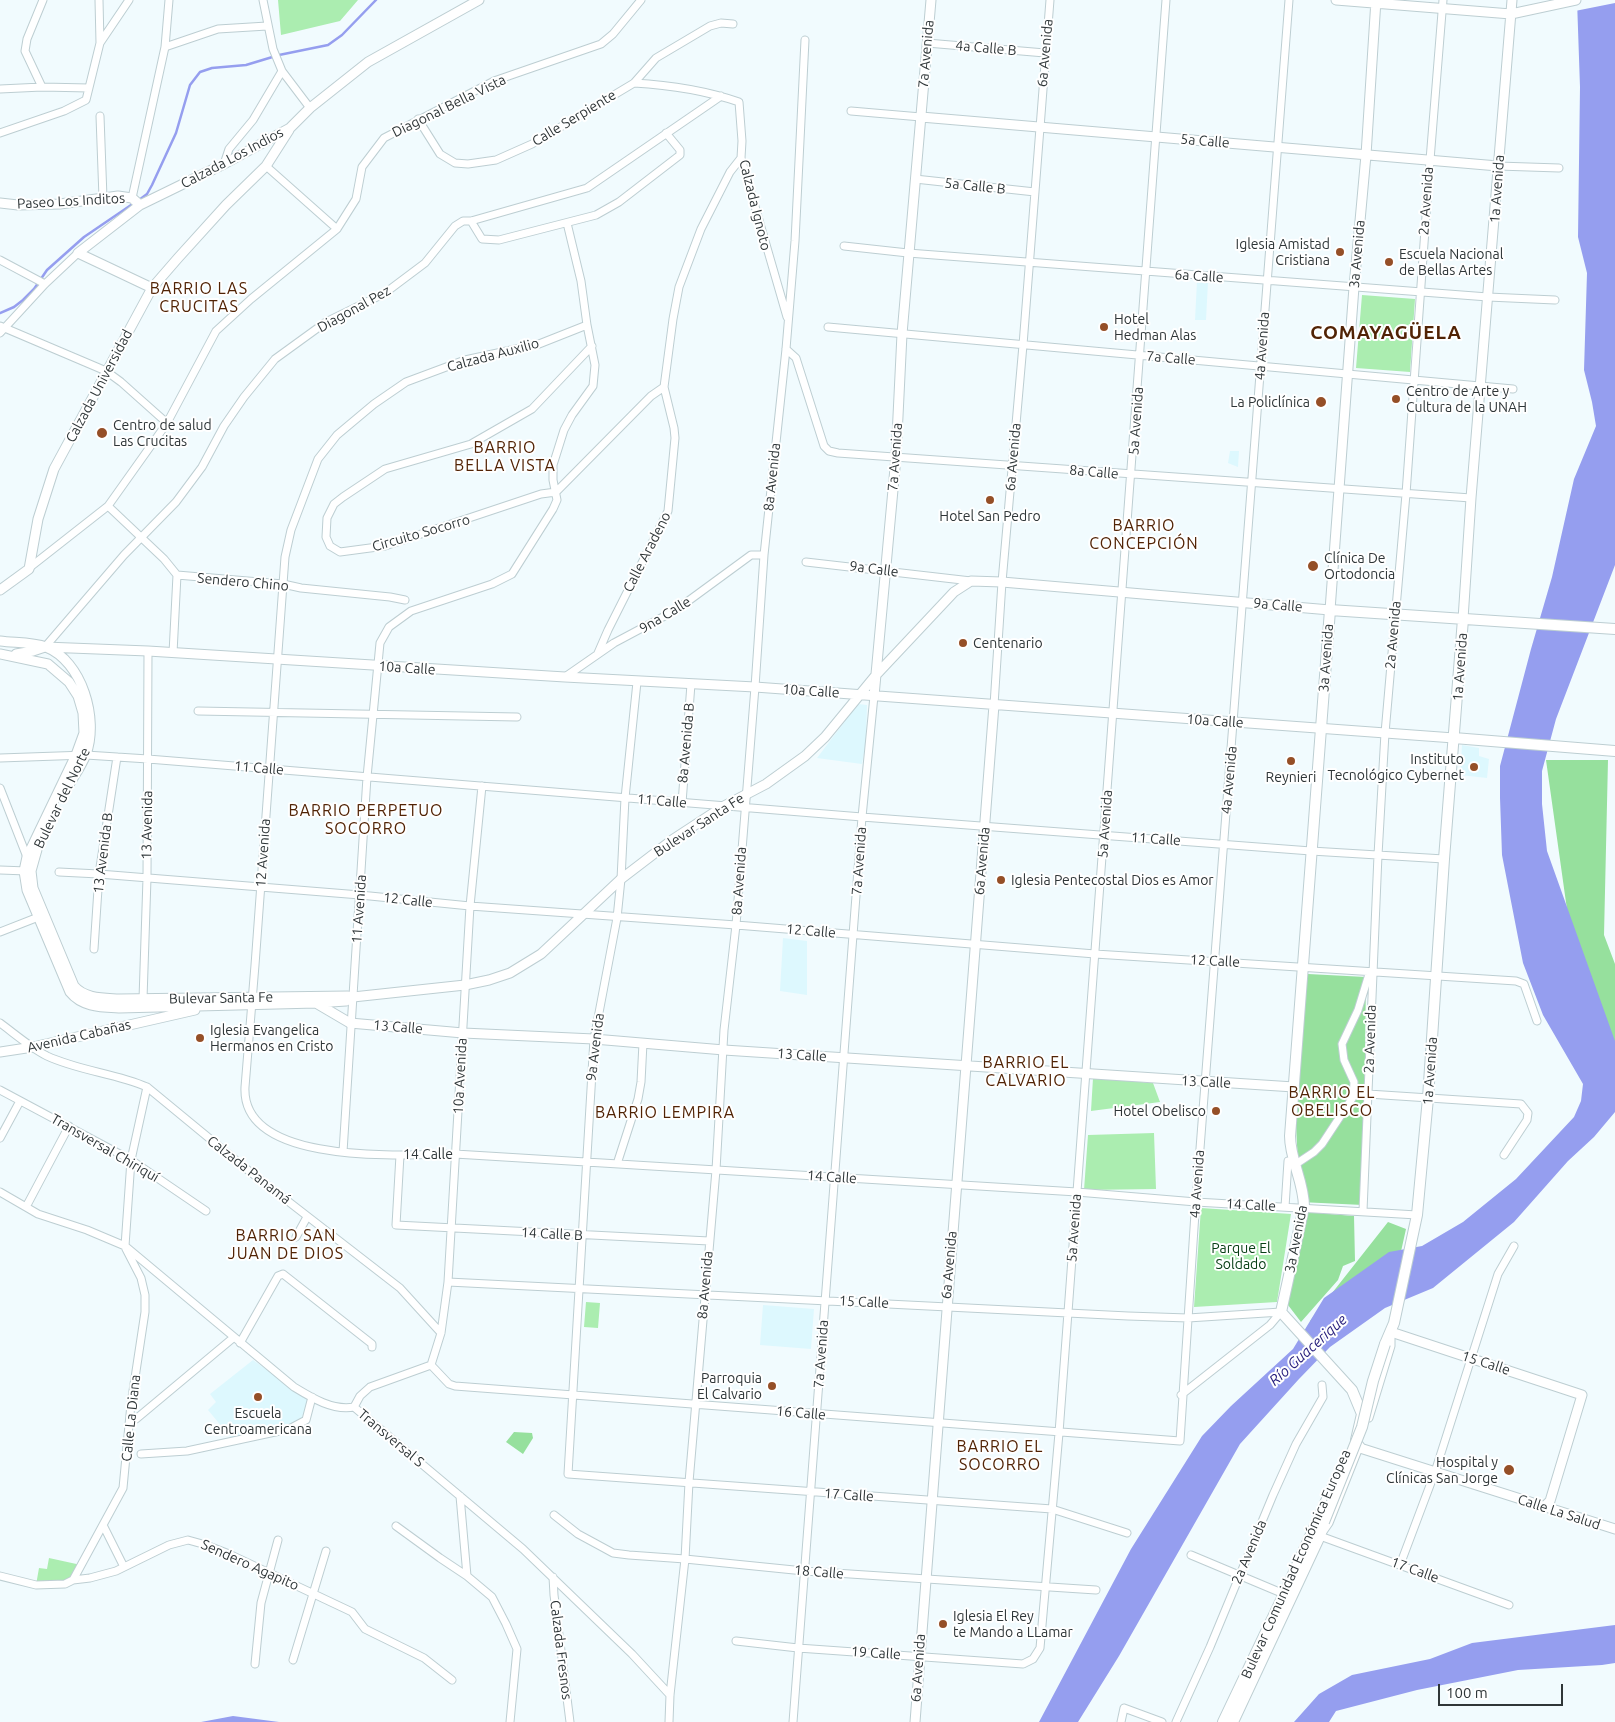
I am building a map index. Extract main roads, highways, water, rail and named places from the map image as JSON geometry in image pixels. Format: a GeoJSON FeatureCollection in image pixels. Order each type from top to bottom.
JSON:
{"type":"FeatureCollection","features":[{"type":"Feature","properties":{"kind":"main road","name":"9a Calle"},"geometry":{"type":"LineString","coordinates":[[1330,610],[1612,629]]}},
{"type":"Feature","properties":{"kind":"main road","name":"3a Avenida"},"geometry":{"type":"LineString","coordinates":[[1330,610],[1290,1146],[1292,1164],[1304,1194],[1304,1207],[1281,1312],[1347,1383],[1358,1402]]}},
{"type":"Feature","properties":{"kind":"main road","name":"1a Avenida"},"geometry":{"type":"LineString","coordinates":[[1320,1536],[1362,1427],[1373,1381],[1392,1328],[1416,1219],[1428,1098],[1463,619]]}},
{"type":"Feature","properties":{"kind":"main road","name":"10a Calle"},"geometry":{"type":"LineString","coordinates":[[1454,738],[1613,751]]}},
{"type":"Feature","properties":{"kind":"main road"},"geometry":{"type":"LineString","coordinates":[[1358,1402],[1362,1414],[1356,1444],[1360,1448]]}},
{"type":"Feature","properties":{"kind":"main road","name":"Bulevar Comunidad Económica Europea"},"geometry":{"type":"LineString","coordinates":[[1223,1722],[1284,1594],[1347,1453],[1358,1415],[1358,1402]]}},
{"type":"Feature","properties":{"kind":"main road","name":"Bulevar Comunidad Económica Europea"},"geometry":{"type":"LineString","coordinates":[[1233,1722],[1320,1536]]}},
{"type":"Feature","properties":{"kind":"water","name":"Río Guacerique"},"geometry":{"type":"Polygon","coordinates":[[[1577,0],[1615,0],[1615,565],[1556,719],[1542,771],[1542,804],[1547,851],[1615,1041],[1615,1112],[1514,1222],[1433,1288],[1385,1308],[1330,1347],[1299,1379],[1240,1444],[1119,1656],[1078,1722],[1039,1722],[1131,1549],[1202,1436],[1231,1406],[1293,1349],[1324,1298],[1389,1252],[1422,1246],[1463,1222],[1516,1179],[1574,1117],[1581,1101],[1583,1084],[1543,1015],[1523,963],[1502,855],[1500,798],[1500,766],[1552,577],[1574,479],[1596,426],[1584,370],[1587,273],[1578,237],[1580,87],[1577,0]]]}},
{"type":"Feature","properties":{"kind":"water"},"geometry":{"type":"Polygon","coordinates":[[[1615,1625],[1615,1663],[1518,1670],[1417,1690],[1336,1711],[1329,1722],[1294,1722],[1319,1694],[1352,1675],[1430,1659],[1472,1643],[1615,1625]]]}},
{"type":"Feature","properties":{"kind":"water"},"geometry":{"type":"Polygon","coordinates":[[[233,1716],[279,1722],[201,1722],[233,1716]]]}},
{"type":"Feature","properties":{"kind":"waterway"},"geometry":{"type":"LineString","coordinates":[[139,200],[147,194],[152,185],[176,133],[190,85],[200,72],[212,68],[246,65],[279,55],[328,45],[342,35],[376,0]]}},
{"type":"Feature","properties":{"kind":"waterway"},"geometry":{"type":"LineString","coordinates":[[0,313],[14,307],[23,300],[34,289],[47,270],[84,237],[134,203]]}},
{"type":"Feature","properties":{"kind":"place","name":"Iglesia Amistad Cristiana"},"geometry":{"type":"Point","coordinates":[1340,252]}},
{"type":"Feature","properties":{"kind":"place","name":"Escuela Nacional de Bellas Artes"},"geometry":{"type":"Point","coordinates":[1389,262]}},
{"type":"Feature","properties":{"kind":"place","name":"Hotel Hedman Alas"},"geometry":{"type":"Point","coordinates":[1104,327]}},
{"type":"Feature","properties":{"kind":"place","name":"Centro de Arte y Cultura de la UNAH"},"geometry":{"type":"Point","coordinates":[1396,399]}},
{"type":"Feature","properties":{"kind":"place","name":"La Policlínica"},"geometry":{"type":"Point","coordinates":[1321,402]}},
{"type":"Feature","properties":{"kind":"place","name":"Centro de salud Las Crucitas"},"geometry":{"type":"Point","coordinates":[102,433]}},
{"type":"Feature","properties":{"kind":"place","name":"Hotel San Pedro"},"geometry":{"type":"Point","coordinates":[990,500]}},
{"type":"Feature","properties":{"kind":"place","name":"Clínica De Ortodoncia"},"geometry":{"type":"Point","coordinates":[1313,566]}},
{"type":"Feature","properties":{"kind":"place","name":"Centenario"},"geometry":{"type":"Point","coordinates":[963,643]}},
{"type":"Feature","properties":{"kind":"place","name":"Reynieri"},"geometry":{"type":"Point","coordinates":[1291,761]}},
{"type":"Feature","properties":{"kind":"place","name":"Instituto Tecnológico Cybernet"},"geometry":{"type":"Point","coordinates":[1474,767]}},
{"type":"Feature","properties":{"kind":"place","name":"Iglesia Pentecostal Dios es Amor"},"geometry":{"type":"Point","coordinates":[1001,880]}},
{"type":"Feature","properties":{"kind":"place","name":"Iglesia Evangelica Hermanos en Cristo"},"geometry":{"type":"Point","coordinates":[200,1038]}},
{"type":"Feature","properties":{"kind":"place","name":"Hotel Obelisco"},"geometry":{"type":"Point","coordinates":[1216,1111]}},
{"type":"Feature","properties":{"kind":"place","name":"Parroquia El Calvario"},"geometry":{"type":"Point","coordinates":[772,1386]}},
{"type":"Feature","properties":{"kind":"place","name":"Escuela Centroamericana"},"geometry":{"type":"Point","coordinates":[258,1397]}},
{"type":"Feature","properties":{"kind":"place","name":"Hospital y Clínicas San Jorge"},"geometry":{"type":"Point","coordinates":[1509,1470]}},
{"type":"Feature","properties":{"kind":"place","name":"Iglesia El Rey te Mando a LLamar"},"geometry":{"type":"Point","coordinates":[943,1624]}},
{"type":"Feature","properties":{"kind":"district","name":"BARRIO LAS CRUCITAS"},"geometry":{"type":"Point","coordinates":[199,298]}},
{"type":"Feature","properties":{"kind":"district","name":"COMAYAGÜELA"},"geometry":{"type":"Point","coordinates":[1386,333]}},
{"type":"Feature","properties":{"kind":"district","name":"BARRIO BELLA VISTA"},"geometry":{"type":"Point","coordinates":[505,457]}},
{"type":"Feature","properties":{"kind":"district","name":"BARRIO CONCEPCIÓN"},"geometry":{"type":"Point","coordinates":[1144,535]}},
{"type":"Feature","properties":{"kind":"district","name":"BARRIO PERPETUO SOCORRO"},"geometry":{"type":"Point","coordinates":[366,820]}},
{"type":"Feature","properties":{"kind":"district","name":"BARRIO EL CALVARIO"},"geometry":{"type":"Point","coordinates":[1026,1072]}},
{"type":"Feature","properties":{"kind":"district","name":"BARRIO EL OBELISCO"},"geometry":{"type":"Point","coordinates":[1332,1102]}},
{"type":"Feature","properties":{"kind":"district","name":"BARRIO LEMPIRA"},"geometry":{"type":"Point","coordinates":[665,1113]}},
{"type":"Feature","properties":{"kind":"district","name":"BARRIO SAN JUAN DE DIOS"},"geometry":{"type":"Point","coordinates":[286,1245]}},
{"type":"Feature","properties":{"kind":"district","name":"BARRIO EL SOCORRO"},"geometry":{"type":"Point","coordinates":[1000,1456]}},
{"type":"Feature","properties":{"kind":"park label","name":"Parque El Soldado"},"geometry":{"type":"Point","coordinates":[1241,1256]}}]}
